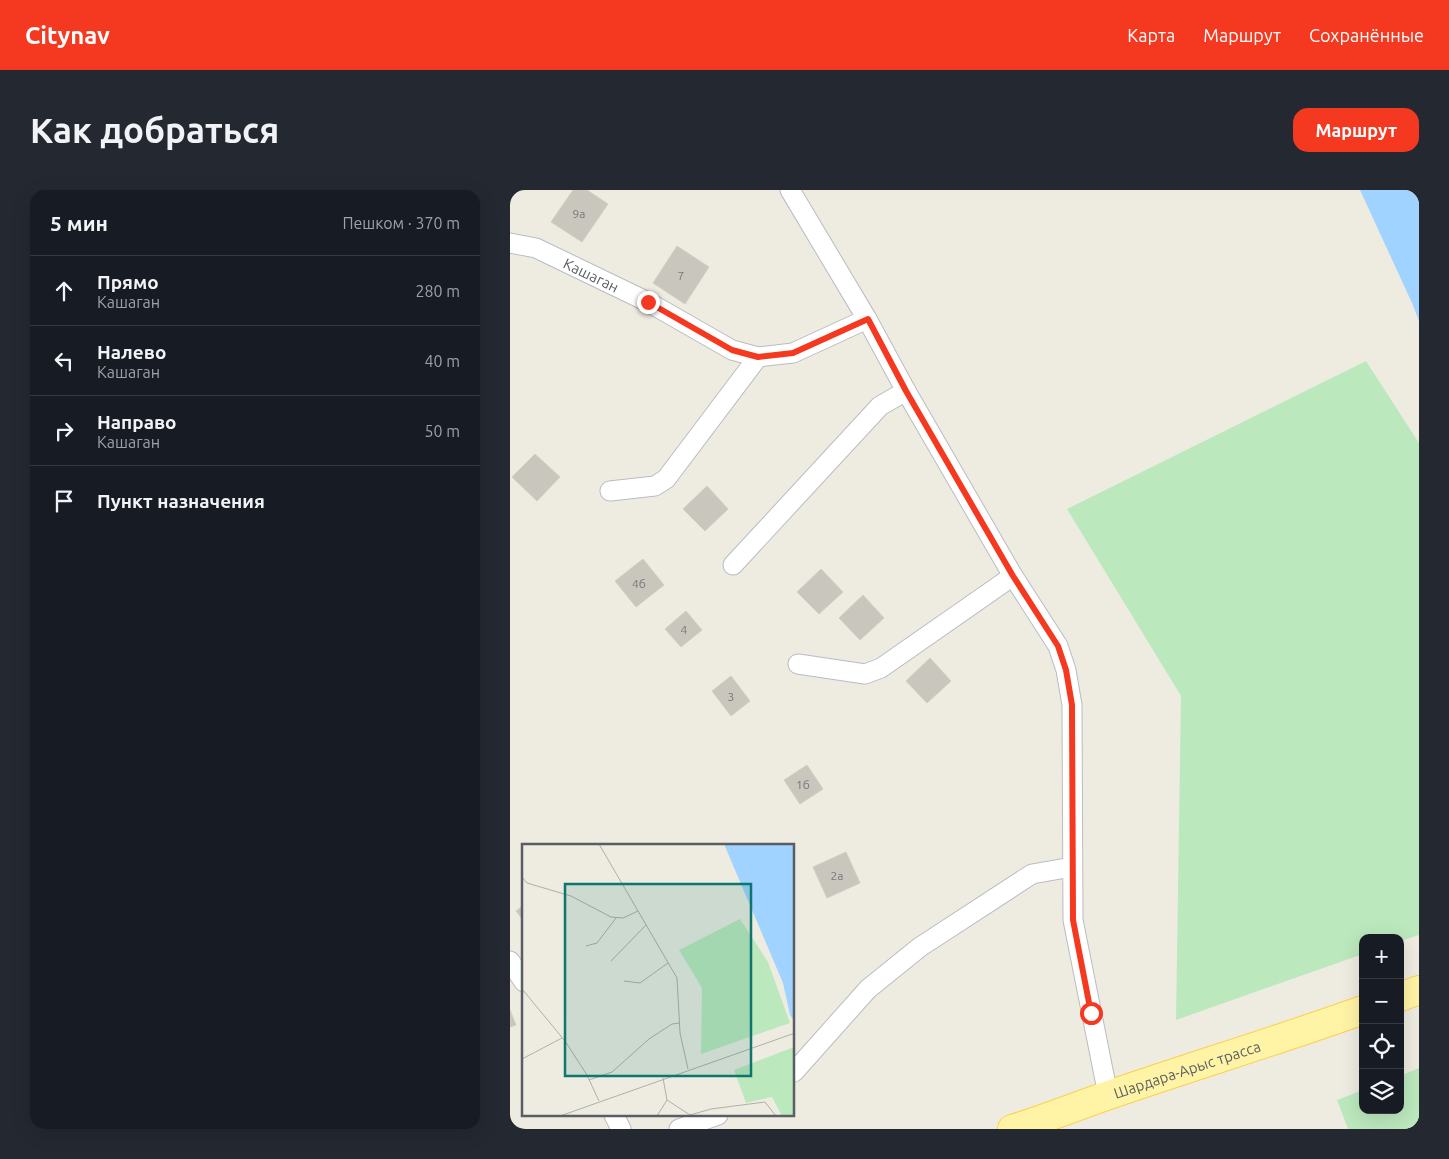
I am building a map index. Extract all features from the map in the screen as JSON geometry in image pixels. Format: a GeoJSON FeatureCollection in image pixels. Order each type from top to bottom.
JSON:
{"type":"FeatureCollection","features":[{"type":"Feature","properties":{"kind":"main road"},"geometry":{"type":"LineString","coordinates":[[1404,996],[1419,990]]}},
{"type":"Feature","properties":{"kind":"main road","name":"Шардара-Арыс трасса"},"geometry":{"type":"LineString","coordinates":[[1012,1129],[1054,1116],[1108,1095],[1292,1036],[1359,1011]]}},
{"type":"Feature","properties":{"kind":"street"},"geometry":{"type":"LineString","coordinates":[[790,190],[868,319],[906,391],[1013,576],[1058,646],[1066,670],[1072,705],[1073,920],[1108,1095]]}},
{"type":"Feature","properties":{"kind":"street","name":"Кашаган"},"geometry":{"type":"LineString","coordinates":[[510,242],[536,248],[648,302],[732,350],[758,357],[793,353],[868,319]]}},
{"type":"Feature","properties":{"kind":"street"},"geometry":{"type":"LineString","coordinates":[[610,491],[655,486],[666,479],[758,357]]}},
{"type":"Feature","properties":{"kind":"street"},"geometry":{"type":"LineString","coordinates":[[733,565],[880,406],[906,391]]}},
{"type":"Feature","properties":{"kind":"street"},"geometry":{"type":"LineString","coordinates":[[798,664],[866,674],[874,672],[1013,576]]}},
{"type":"Feature","properties":{"kind":"street"},"geometry":{"type":"LineString","coordinates":[[795,1071],[868,989],[920,947],[1032,874],[1072,867]]}},
{"type":"Feature","properties":{"kind":"street"},"geometry":{"type":"LineString","coordinates":[[510,961],[522,979]]}},
{"type":"Feature","properties":{"kind":"street"},"geometry":{"type":"LineString","coordinates":[[614,1116],[621,1129]]}},
{"type":"Feature","properties":{"kind":"street"},"geometry":{"type":"LineString","coordinates":[[679,1129],[715,1116]]}},
{"type":"Feature","properties":{"kind":"green space"},"geometry":{"type":"Polygon","coordinates":[[[1366,361],[1419,443],[1419,935],[1404,940],[1404,934],[1359,934],[1359,955],[1176,1020],[1181,696],[1067,509],[1366,361]]]}},
{"type":"Feature","properties":{"kind":"green space"},"geometry":{"type":"Polygon","coordinates":[[[1419,1068],[1419,1129],[1348,1129],[1337,1100],[1359,1092],[1359,1114],[1404,1114],[1404,1074],[1419,1068]]]}},
{"type":"Feature","properties":{"kind":"water"},"geometry":{"type":"Polygon","coordinates":[[[1360,190],[1419,190],[1419,321],[1412,303],[1360,190]]]}},
{"type":"Feature","properties":{"kind":"building"},"geometry":{"type":"Polygon","coordinates":[[[573,190],[587,190],[608,204],[582,242],[551,222],[573,190]]]}},
{"type":"Feature","properties":{"kind":"building"},"geometry":{"type":"Polygon","coordinates":[[[677,246],[709,267],[685,304],[653,283],[677,246]]]}},
{"type":"Feature","properties":{"kind":"building"},"geometry":{"type":"Polygon","coordinates":[[[535,454],[560,477],[537,501],[512,477],[535,454]]]}},
{"type":"Feature","properties":{"kind":"building"},"geometry":{"type":"Polygon","coordinates":[[[707,486],[728,509],[705,531],[683,509],[707,486]]]}},
{"type":"Feature","properties":{"kind":"building"},"geometry":{"type":"Polygon","coordinates":[[[643,559],[664,585],[636,607],[615,581],[643,559]]]}},
{"type":"Feature","properties":{"kind":"building"},"geometry":{"type":"Polygon","coordinates":[[[821,569],[843,592],[819,614],[797,592],[821,569]]]}},
{"type":"Feature","properties":{"kind":"building"},"geometry":{"type":"Polygon","coordinates":[[[863,595],[884,618],[860,640],[839,618],[863,595]]]}},
{"type":"Feature","properties":{"kind":"building"},"geometry":{"type":"Polygon","coordinates":[[[686,611],[702,630],[681,647],[665,629],[686,611]]]}},
{"type":"Feature","properties":{"kind":"building"},"geometry":{"type":"Polygon","coordinates":[[[930,658],[951,681],[927,703],[906,681],[930,658]]]}},
{"type":"Feature","properties":{"kind":"building"},"geometry":{"type":"Polygon","coordinates":[[[731,676],[750,701],[731,716],[712,691],[731,676]]]}},
{"type":"Feature","properties":{"kind":"building"},"geometry":{"type":"Polygon","coordinates":[[[807,765],[823,789],[800,804],[784,780],[807,765]]]}},
{"type":"Feature","properties":{"kind":"building"},"geometry":{"type":"Polygon","coordinates":[[[846,852],[860,883],[827,898],[813,867],[846,852]]]}},
{"type":"Feature","properties":{"kind":"building"},"geometry":{"type":"Polygon","coordinates":[[[522,906],[522,918],[516,911],[522,906]]]}},
{"type":"Feature","properties":{"kind":"building"},"geometry":{"type":"Polygon","coordinates":[[[510,1010],[516,1025],[510,1027],[510,1010]]]}},
{"type":"Feature","properties":{"kind":"route"},"geometry":{"type":"LineString","coordinates":[[648,302],[732,350],[758,357],[793,353],[868,319],[906,391],[1013,576],[1058,646],[1066,670],[1072,705],[1073,920],[1091,1013]]}}]}
